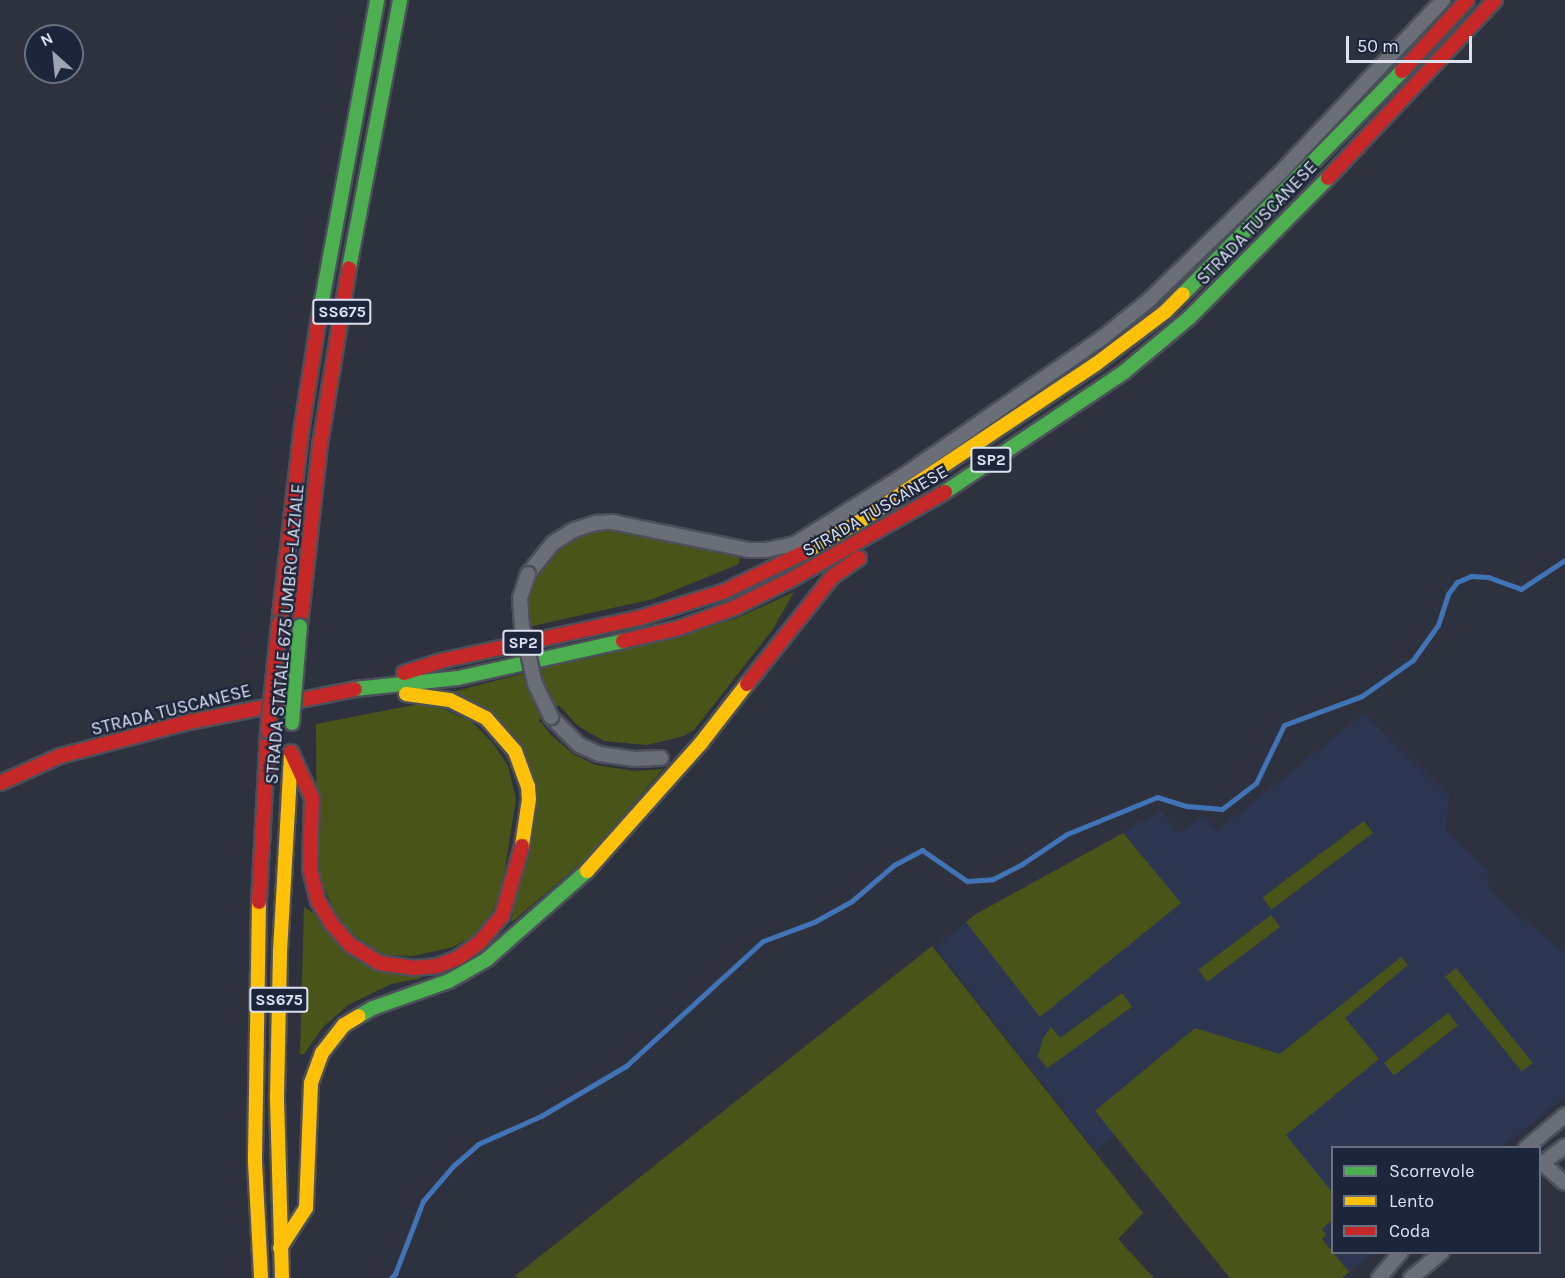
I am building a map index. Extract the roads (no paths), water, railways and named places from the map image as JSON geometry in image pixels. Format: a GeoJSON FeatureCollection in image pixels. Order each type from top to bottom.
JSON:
{"type":"FeatureCollection","features":[{"type":"Feature","properties":{"kind":"main road","name":"STRADA STATALE 675 UMBRO-LAZIALE"},"geometry":{"type":"LineString","coordinates":[[261,1278],[255,1162],[257,951],[268,731],[305,403],[333,231],[377,0]]}},
{"type":"Feature","properties":{"kind":"main road","name":"STRADA STATALE 675 UMBRO-LAZIALE"},"geometry":{"type":"LineString","coordinates":[[282,1278],[277,1074],[280,952],[300,626],[324,422],[354,237],[400,0]]}},
{"type":"Feature","properties":{"kind":"main road","name":"STRADA TUSCANESE"},"geometry":{"type":"LineString","coordinates":[[355,689],[440,661],[639,618],[693,602],[725,591],[782,565],[862,519],[1096,364],[1165,312],[1371,107],[1467,0]]}},
{"type":"Feature","properties":{"kind":"main road","name":"STRADA TUSCANESE"},"geometry":{"type":"LineString","coordinates":[[0,783],[60,756],[189,722],[355,689],[458,678],[679,628],[734,608],[792,579],[909,514],[1125,372],[1189,318],[1356,148],[1495,0]]}},
{"type":"Feature","properties":{"kind":"main road"},"geometry":{"type":"LineString","coordinates":[[280,1248],[306,1208],[311,1083],[322,1053],[344,1025],[373,1008],[449,981],[486,960],[535,919],[595,863],[701,742],[832,577],[877,546],[909,514]]}},
{"type":"Feature","properties":{"kind":"main road"},"geometry":{"type":"LineString","coordinates":[[693,602],[795,544]]}},
{"type":"Feature","properties":{"kind":"main road"},"geometry":{"type":"LineString","coordinates":[[292,738],[312,798],[310,869],[318,901],[331,923],[349,944],[379,963],[413,968],[437,966],[458,958],[479,943],[502,916],[512,890],[520,855],[529,799],[520,760],[510,742],[494,726],[463,705],[436,697],[355,689]]}},
{"type":"Feature","properties":{"kind":"main road"},"geometry":{"type":"LineString","coordinates":[[661,758],[701,742]]}},
{"type":"Feature","properties":{"kind":"street","name":"STRADA TUSCANESE"},"geometry":{"type":"LineString","coordinates":[[795,544],[900,478],[1101,339],[1148,301],[1281,172],[1443,0]]}},
{"type":"Feature","properties":{"kind":"street"},"geometry":{"type":"LineString","coordinates":[[661,758],[634,759],[599,754],[579,745],[551,717],[535,684],[522,626],[520,598],[528,574],[553,543],[574,530],[596,523],[612,522],[748,550],[766,550],[795,544]]}},
{"type":"Feature","properties":{"kind":"street"},"geometry":{"type":"LineString","coordinates":[[1528,1146],[1565,1115]]}},
{"type":"Feature","properties":{"kind":"street"},"geometry":{"type":"LineString","coordinates":[[1565,1146],[1541,1164],[1565,1183]]}},
{"type":"Feature","properties":{"kind":"street"},"geometry":{"type":"LineString","coordinates":[[1379,1278],[1399,1254]]}},
{"type":"Feature","properties":{"kind":"street"},"geometry":{"type":"LineString","coordinates":[[1411,1278],[1440,1254]]}},
{"type":"Feature","properties":{"kind":"waterway"},"geometry":{"type":"LineString","coordinates":[[391,1278],[395,1274],[423,1201],[453,1166],[478,1144],[541,1116],[626,1066],[763,941],[814,922],[852,901],[894,865],[922,850],[967,881],[993,879],[1022,864],[1067,834],[1157,797],[1187,806],[1222,809],[1256,783],[1284,725],[1362,696],[1413,660],[1438,625],[1448,594],[1457,582],[1471,576],[1488,577],[1521,589],[1565,560]]}}]}
